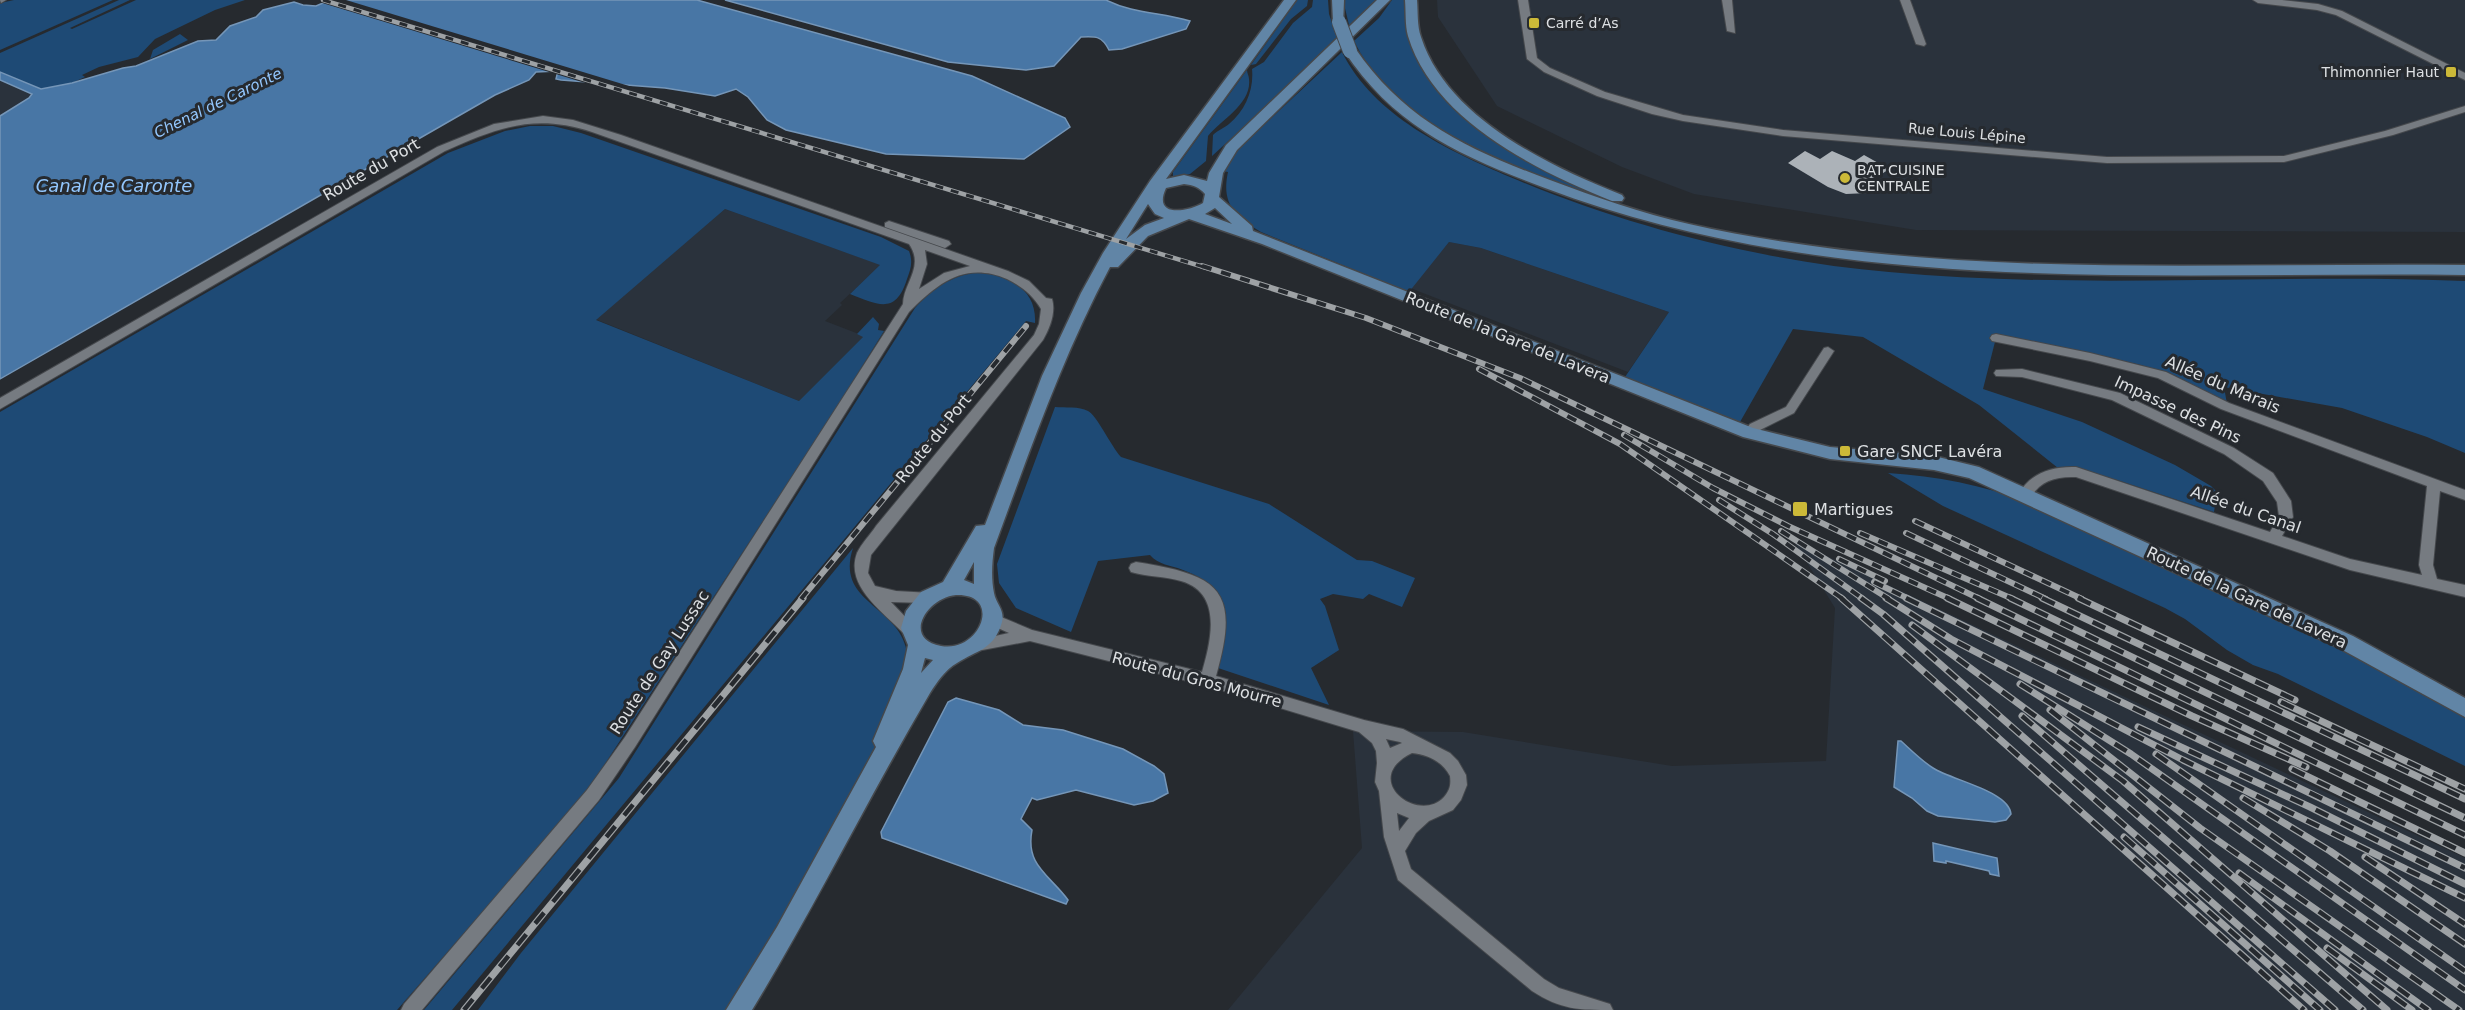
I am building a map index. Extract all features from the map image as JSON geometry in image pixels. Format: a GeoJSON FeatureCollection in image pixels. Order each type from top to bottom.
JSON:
{"type":"FeatureCollection","features":[{"type":"Feature","properties":{"kind":"street"},"geometry":{"type":"LineString","coordinates":[[986,597],[982,570],[985,548],[1071,330],[1088,295],[1113,247],[1290,0]]}},
{"type":"Feature","properties":{"kind":"street"},"geometry":{"type":"LineString","coordinates":[[1338,0],[1339,22],[1350,51],[1370,80],[1409,116],[1444,139],[1529,178],[1601,204],[1693,231],[1774,247],[1902,262],[2054,269],[2345,268],[2465,271]]}},
{"type":"Feature","properties":{"kind":"street"},"geometry":{"type":"LineString","coordinates":[[1088,295],[1138,234],[1155,225],[1203,212],[1213,197],[1216,173],[1231,148],[1384,0]]}},
{"type":"Feature","properties":{"kind":"street"},"geometry":{"type":"LineString","coordinates":[[1411,0],[1416,39],[1422,57],[1431,71],[1467,112],[1518,151],[1575,180],[1637,205],[1695,222],[1828,254]]}},
{"type":"Feature","properties":{"kind":"street","name":"Rue Louis Lépine"},"geometry":{"type":"LineString","coordinates":[[1523,0],[1532,59],[1546,70],[1601,94],[1656,112],[1783,133],[2107,160],[2284,159],[2390,133],[2465,109]]}},
{"type":"Feature","properties":{"kind":"street"},"geometry":{"type":"LineString","coordinates":[[1727,0],[1732,31]]}},
{"type":"Feature","properties":{"kind":"street"},"geometry":{"type":"LineString","coordinates":[[1905,0],[1921,44]]}},
{"type":"Feature","properties":{"kind":"street"},"geometry":{"type":"LineString","coordinates":[[2258,0],[2318,7],[2339,13],[2465,77]]}},
{"type":"Feature","properties":{"kind":"street","name":"Route du Port"},"geometry":{"type":"LineString","coordinates":[[0,404],[441,149],[512,123],[557,120],[583,126],[791,197],[914,243],[1016,269],[1033,278],[1048,294],[1048,311],[1039,337],[881,530],[864,554],[861,573],[870,591]]}},
{"type":"Feature","properties":{"kind":"street"},"geometry":{"type":"LineString","coordinates":[[1155,188],[1179,180],[1190,180],[1209,188],[1213,197]]}},
{"type":"Feature","properties":{"kind":"street"},"geometry":{"type":"LineString","coordinates":[[1155,188],[1154,197],[1158,208],[1169,214],[1189,216]]}},
{"type":"Feature","properties":{"kind":"street","name":"Route du Port"},"geometry":{"type":"LineString","coordinates":[[791,197],[878,222],[1028,285],[1042,300],[1048,311]]}},
{"type":"Feature","properties":{"kind":"street","name":"Route de la Gare de Lavera"},"geometry":{"type":"LineString","coordinates":[[1213,197],[1241,226],[1267,241]]}},
{"type":"Feature","properties":{"kind":"street","name":"Route de la Gare de Lavera"},"geometry":{"type":"LineString","coordinates":[[1189,216],[1267,241],[1749,433],[1773,445],[1830,461],[1947,475],[1990,484],[2025,495],[2346,642],[2465,708]]}},
{"type":"Feature","properties":{"kind":"street"},"geometry":{"type":"LineString","coordinates":[[914,243],[922,255],[921,268]]}},
{"type":"Feature","properties":{"kind":"street"},"geometry":{"type":"LineString","coordinates":[[921,268],[949,252]]}},
{"type":"Feature","properties":{"kind":"street"},"geometry":{"type":"LineString","coordinates":[[945,275],[949,252]]}},
{"type":"Feature","properties":{"kind":"street","name":"Route de Gay Lussac"},"geometry":{"type":"LineString","coordinates":[[410,1010],[530,872],[599,787],[630,742],[905,309],[921,268]]}},
{"type":"Feature","properties":{"kind":"street","name":"Route de Gay Lussac"},"geometry":{"type":"LineString","coordinates":[[905,309],[925,289],[945,275],[965,270],[989,269]]}},
{"type":"Feature","properties":{"kind":"street","name":"Allée du Marais"},"geometry":{"type":"LineString","coordinates":[[1996,338],[2090,357],[2162,375],[2218,404],[2465,495]]}},
{"type":"Feature","properties":{"kind":"street"},"geometry":{"type":"LineString","coordinates":[[1749,433],[1755,427],[1790,410],[1828,351]]}},
{"type":"Feature","properties":{"kind":"street","name":"Impasse des Pins"},"geometry":{"type":"LineString","coordinates":[[2000,373],[2022,372],[2116,396],[2244,459],[2268,477],[2284,501],[2286,517],[2278,527],[2275,537]]}},
{"type":"Feature","properties":{"kind":"street","name":"Allée du Canal"},"geometry":{"type":"LineString","coordinates":[[2025,495],[2030,485],[2046,477],[2062,471],[2076,472],[2350,564],[2465,591]]}},
{"type":"Feature","properties":{"kind":"street"},"geometry":{"type":"LineString","coordinates":[[949,588],[968,559],[1012,477]]}},
{"type":"Feature","properties":{"kind":"street"},"geometry":{"type":"LineString","coordinates":[[2431,582],[2426,565],[2434,483]]}},
{"type":"Feature","properties":{"kind":"street"},"geometry":{"type":"LineString","coordinates":[[1136,568],[1188,578],[1201,585],[1209,595],[1217,608],[1220,625],[1207,680]]}},
{"type":"Feature","properties":{"kind":"street"},"geometry":{"type":"LineString","coordinates":[[738,1010],[785,935],[873,771],[932,673],[952,655],[977,645],[985,638],[994,620],[991,604],[986,597],[975,590],[963,587],[949,588],[926,597],[896,597],[870,591]]}},
{"type":"Feature","properties":{"kind":"street"},"geometry":{"type":"LineString","coordinates":[[870,591],[897,616],[915,639],[933,653],[952,655]]}},
{"type":"Feature","properties":{"kind":"street"},"geometry":{"type":"LineString","coordinates":[[873,771],[885,735],[913,669],[915,639],[912,614],[926,597]]}},
{"type":"Feature","properties":{"kind":"street","name":"Route du Gros Mourre"},"geometry":{"type":"LineString","coordinates":[[994,620],[1030,635],[1207,680],[1364,727],[1403,736],[1435,750],[1453,765],[1457,786],[1454,796],[1447,805],[1437,811],[1426,813],[1406,832],[1396,850]]}},
{"type":"Feature","properties":{"kind":"street","name":"Route du Gros Mourre"},"geometry":{"type":"LineString","coordinates":[[977,645],[1030,635]]}},
{"type":"Feature","properties":{"kind":"street"},"geometry":{"type":"LineString","coordinates":[[1364,727],[1380,739],[1383,746],[1382,783],[1386,793],[1392,837],[1404,874],[1521,973],[1555,996],[1604,1010]]}},
{"type":"Feature","properties":{"kind":"street"},"geometry":{"type":"LineString","coordinates":[[1384,763],[1390,755],[1400,749],[1423,746]]}},
{"type":"Feature","properties":{"kind":"street"},"geometry":{"type":"LineString","coordinates":[[1386,793],[1402,808],[1426,813]]}},
{"type":"Feature","properties":{"kind":"shaded area"},"geometry":{"type":"Polygon","coordinates":[[[14,0],[113,0],[0,50],[0,3],[14,0]]]}},
{"type":"Feature","properties":{"kind":"shaded area"},"geometry":{"type":"Polygon","coordinates":[[[119,0],[130,0],[70,28],[136,0],[245,0],[215,10],[155,39],[138,57],[99,67],[72,83],[41,89],[0,72],[0,53],[119,0]]]}},
{"type":"Feature","properties":{"kind":"shaded area"},"geometry":{"type":"Polygon","coordinates":[[[1297,0],[1308,0],[1307,6],[1291,19],[1256,64],[1251,65],[1297,0]]]}},
{"type":"Feature","properties":{"kind":"shaded area"},"geometry":{"type":"Polygon","coordinates":[[[1313,0],[1328,0],[1329,14],[1338,41],[1212,156],[1213,135],[1235,118],[1248,99],[1252,84],[1252,69],[1264,62],[1293,23],[1312,7],[1313,0]]]}},
{"type":"Feature","properties":{"kind":"shaded area"},"geometry":{"type":"Polygon","coordinates":[[[1343,0],[1379,0],[1350,29],[1343,0]]]}},
{"type":"Feature","properties":{"kind":"shaded area"},"geometry":{"type":"Polygon","coordinates":[[[1392,0],[1405,0],[1411,42],[1440,91],[1563,179],[1603,199],[1533,174],[1462,142],[1429,122],[1399,99],[1373,72],[1354,41],[1379,18],[1392,0]]]}},
{"type":"Feature","properties":{"kind":"shaded area"},"geometry":{"type":"Polygon","coordinates":[[[1437,0],[2465,0],[2465,232],[1916,230],[1694,194],[1622,167],[1497,106],[1438,17],[1437,0]]]}},
{"type":"Feature","properties":{"kind":"shaded area"},"geometry":{"type":"Polygon","coordinates":[[[180,34],[188,40],[150,59],[153,50],[180,34]]]}},
{"type":"Feature","properties":{"kind":"shaded area"},"geometry":{"type":"Polygon","coordinates":[[[1342,52],[1356,75],[1393,113],[1414,128],[1462,155],[1555,195],[1648,226],[1793,260],[1889,272],[2033,280],[2393,279],[2465,281],[2465,453],[2427,437],[2342,408],[2224,387],[2227,404],[2178,379],[2141,365],[1997,334],[1983,389],[2082,422],[2175,465],[2211,486],[2217,492],[2214,512],[2117,480],[2072,468],[2058,468],[1979,405],[1863,337],[1793,329],[1740,422],[1625,377],[1669,312],[1481,248],[1449,242],[1409,292],[1261,232],[1237,214],[1232,208],[1227,193],[1228,172],[1223,171],[1235,152],[1342,52]]]}},
{"type":"Feature","properties":{"kind":"shaded area"},"geometry":{"type":"Polygon","coordinates":[[[1247,70],[1249,88],[1246,96],[1241,104],[1208,136],[1206,161],[1190,174],[1173,177],[1173,172],[1247,70]]]}},
{"type":"Feature","properties":{"kind":"shaded area"},"geometry":{"type":"Polygon","coordinates":[[[0,80],[32,93],[29,98],[0,116],[0,80]]]}},
{"type":"Feature","properties":{"kind":"shaded area"},"geometry":{"type":"Polygon","coordinates":[[[530,126],[553,126],[581,133],[881,237],[909,251],[910,255],[910,272],[903,290],[892,302],[877,304],[850,294],[880,265],[725,209],[596,320],[799,401],[863,337],[857,334],[873,317],[879,324],[878,330],[884,331],[832,415],[586,793],[397,1010],[0,1010],[0,412],[448,153],[505,131],[530,126]]]}},
{"type":"Feature","properties":{"kind":"shaded area"},"geometry":{"type":"Polygon","coordinates":[[[725,209],[881,265],[840,303],[842,305],[825,321],[864,336],[799,401],[595,319],[725,209]]]}},
{"type":"Feature","properties":{"kind":"shaded area"},"geometry":{"type":"Polygon","coordinates":[[[1449,242],[1481,248],[1669,312],[1628,372],[1410,288],[1449,242]]]}},
{"type":"Feature","properties":{"kind":"shaded area"},"geometry":{"type":"Polygon","coordinates":[[[978,272],[1010,280],[1026,293],[1034,311],[1035,323],[1026,321],[452,1010],[424,1010],[619,778],[915,308],[943,284],[959,276],[978,272]]]}},
{"type":"Feature","properties":{"kind":"shaded area"},"geometry":{"type":"Polygon","coordinates":[[[1055,407],[1080,408],[1091,413],[1121,457],[1269,504],[1357,560],[1372,561],[1415,578],[1402,607],[1369,594],[1363,599],[1333,594],[1320,599],[1325,606],[1339,650],[1311,668],[1329,705],[1218,668],[1222,622],[1218,597],[1200,578],[1161,563],[1150,555],[1098,561],[1071,632],[1016,608],[999,583],[997,564],[1055,407]]]}},
{"type":"Feature","properties":{"kind":"shaded area"},"geometry":{"type":"Polygon","coordinates":[[[1888,473],[1959,482],[2028,502],[2333,641],[2465,712],[2465,766],[2278,674],[2253,665],[2165,608],[1943,506],[1888,473]]]}},
{"type":"Feature","properties":{"kind":"shaded area"},"geometry":{"type":"Polygon","coordinates":[[[1793,540],[2465,858],[2465,1010],[1228,1010],[1362,848],[1353,731],[1463,732],[1672,766],[1826,761],[1835,608],[1793,540]]]}},
{"type":"Feature","properties":{"kind":"shaded area"},"geometry":{"type":"Polygon","coordinates":[[[853,548],[850,567],[853,582],[861,594],[895,627],[904,641],[908,659],[866,770],[794,898],[726,1010],[478,1010],[521,953],[853,548]]]}},
{"type":"Feature","properties":{"kind":"water","name":"Canal de Caronte"},"geometry":{"type":"Polygon","coordinates":[[[330,0],[697,0],[972,76],[1065,118],[1070,127],[1024,159],[886,154],[786,130],[767,120],[748,97],[736,89],[715,96],[665,88],[561,80],[556,79],[558,71],[536,72],[529,80],[495,95],[0,379],[0,116],[32,94],[0,80],[0,72],[41,89],[72,83],[136,66],[198,41],[216,40],[230,26],[256,17],[263,10],[294,2],[316,6],[330,0]]]}},
{"type":"Feature","properties":{"kind":"water"},"geometry":{"type":"Polygon","coordinates":[[[725,0],[1106,0],[1127,8],[1190,21],[1186,29],[1122,49],[1109,50],[1098,38],[1081,37],[1054,66],[1026,70],[948,62],[725,0]]]}},
{"type":"Feature","properties":{"kind":"water"},"geometry":{"type":"Polygon","coordinates":[[[956,698],[999,710],[1023,725],[1063,730],[1123,749],[1164,774],[1168,793],[1153,801],[1134,805],[1076,790],[1037,800],[1032,798],[1021,819],[1032,830],[1032,853],[1036,861],[1068,900],[1066,904],[882,838],[881,832],[948,702],[956,698]]]}},
{"type":"Feature","properties":{"kind":"water"},"geometry":{"type":"Polygon","coordinates":[[[1898,741],[1901,741],[1933,768],[2000,799],[2008,806],[2011,814],[2006,820],[1995,822],[1938,816],[1927,811],[1894,787],[1898,741]]]}},
{"type":"Feature","properties":{"kind":"water"},"geometry":{"type":"Polygon","coordinates":[[[1933,843],[1997,858],[1999,876],[1990,874],[1989,871],[1946,861],[1946,863],[1934,861],[1933,843]]]}},
{"type":"Feature","properties":{"kind":"pier"},"geometry":{"type":"Polygon","coordinates":[[[346,0],[639,89],[592,85],[319,2],[346,0]]]}},
{"type":"Feature","properties":{"kind":"building","name":"BAT CUISINE CENTRALE"},"geometry":{"type":"Polygon","coordinates":[[[1805,151],[1820,159],[1832,151],[1855,161],[1864,155],[1889,169],[1860,189],[1868,193],[1846,194],[1828,187],[1788,163],[1805,151]]]}},
{"type":"Feature","properties":{"kind":"railway"},"geometry":{"type":"LineString","coordinates":[[323,0],[1207,268]]}},
{"type":"Feature","properties":{"kind":"railway"},"geometry":{"type":"LineString","coordinates":[[1202,266],[1366,318],[1520,378],[1980,599]]}},
{"type":"Feature","properties":{"kind":"railway"},"geometry":{"type":"LineString","coordinates":[[801,599],[1026,326]]}},
{"type":"Feature","properties":{"kind":"railway"},"geometry":{"type":"LineString","coordinates":[[1479,369],[1620,444],[1843,599]]}},
{"type":"Feature","properties":{"kind":"railway"},"geometry":{"type":"LineString","coordinates":[[1624,435],[1713,488],[1788,526],[1950,599]]}},
{"type":"Feature","properties":{"kind":"railway"},"geometry":{"type":"LineString","coordinates":[[1719,500],[1773,534],[1863,599]]}},
{"type":"Feature","properties":{"kind":"railway"},"geometry":{"type":"LineString","coordinates":[[1915,521],[2082,599]]}},
{"type":"Feature","properties":{"kind":"railway"},"geometry":{"type":"LineString","coordinates":[[1781,531],[1889,599]]}},
{"type":"Feature","properties":{"kind":"railway"},"geometry":{"type":"LineString","coordinates":[[1860,533],[2013,599]]}},
{"type":"Feature","properties":{"kind":"railway"},"geometry":{"type":"LineString","coordinates":[[1906,533],[2046,599]]}},
{"type":"Feature","properties":{"kind":"railway"},"geometry":{"type":"LineString","coordinates":[[1839,559],[1885,581]]}},
{"type":"Feature","properties":{"kind":"railway"},"geometry":{"type":"LineString","coordinates":[[1874,582],[1909,599]]}},
{"type":"Feature","properties":{"kind":"railway"},"geometry":{"type":"LineString","coordinates":[[464,1010],[803,598]]}},
{"type":"Feature","properties":{"kind":"railway"},"geometry":{"type":"LineString","coordinates":[[1841,598],[2304,1010]]}},
{"type":"Feature","properties":{"kind":"railway"},"geometry":{"type":"LineString","coordinates":[[1861,598],[1883,614],[2335,1010]]}},
{"type":"Feature","properties":{"kind":"railway"},"geometry":{"type":"LineString","coordinates":[[1886,598],[1951,639],[2183,760],[2465,898]]}},
{"type":"Feature","properties":{"kind":"railway"},"geometry":{"type":"LineString","coordinates":[[1906,598],[2465,868]]}},
{"type":"Feature","properties":{"kind":"railway"},"geometry":{"type":"LineString","coordinates":[[1947,598],[2192,716],[2306,767]]}},
{"type":"Feature","properties":{"kind":"railway"},"geometry":{"type":"LineString","coordinates":[[1977,598],[2465,835]]}},
{"type":"Feature","properties":{"kind":"railway"},"geometry":{"type":"LineString","coordinates":[[2010,598],[2465,818]]}},
{"type":"Feature","properties":{"kind":"railway"},"geometry":{"type":"LineString","coordinates":[[2042,598],[2465,799]]}},
{"type":"Feature","properties":{"kind":"railway"},"geometry":{"type":"LineString","coordinates":[[2078,598],[2295,700]]}},
{"type":"Feature","properties":{"kind":"railway"},"geometry":{"type":"LineString","coordinates":[[1912,625],[2123,781],[2387,1010]]}},
{"type":"Feature","properties":{"kind":"railway"},"geometry":{"type":"LineString","coordinates":[[2020,684],[2131,754],[2465,990]]}},
{"type":"Feature","properties":{"kind":"railway"},"geometry":{"type":"LineString","coordinates":[[2281,702],[2465,789]]}},
{"type":"Feature","properties":{"kind":"railway"},"geometry":{"type":"LineString","coordinates":[[2050,710],[2200,828],[2459,1010]]}},
{"type":"Feature","properties":{"kind":"railway"},"geometry":{"type":"LineString","coordinates":[[2022,716],[2363,1010]]}},
{"type":"Feature","properties":{"kind":"railway"},"geometry":{"type":"LineString","coordinates":[[2138,727],[2310,807],[2465,884]]}},
{"type":"Feature","properties":{"kind":"railway"},"geometry":{"type":"LineString","coordinates":[[2156,754],[2465,971]]}},
{"type":"Feature","properties":{"kind":"railway"},"geometry":{"type":"LineString","coordinates":[[2292,769],[2465,853]]}},
{"type":"Feature","properties":{"kind":"railway"},"geometry":{"type":"LineString","coordinates":[[2243,798],[2330,851],[2465,944]]}},
{"type":"Feature","properties":{"kind":"railway"},"geometry":{"type":"LineString","coordinates":[[2124,837],[2320,1010]]}},
{"type":"Feature","properties":{"kind":"railway"},"geometry":{"type":"LineString","coordinates":[[2365,857],[2465,924]]}},
{"type":"Feature","properties":{"kind":"railway"},"geometry":{"type":"LineString","coordinates":[[2239,873],[2428,1010]]}},
{"type":"Feature","properties":{"kind":"railway"},"geometry":{"type":"LineString","coordinates":[[2327,948],[2412,1010]]}},
{"type":"Feature","properties":{"kind":"place","name":"Carré d’As"},"geometry":{"type":"Point","coordinates":[1534,23]}},
{"type":"Feature","properties":{"kind":"place","name":"Thimonnier Haut"},"geometry":{"type":"Point","coordinates":[2451,72]}},
{"type":"Feature","properties":{"kind":"place","name":"BAT CUISINE CENTRALE"},"geometry":{"type":"Point","coordinates":[1845,178]}},
{"type":"Feature","properties":{"kind":"place","name":"Gare SNCF Lavéra"},"geometry":{"type":"Point","coordinates":[1845,451]}},
{"type":"Feature","properties":{"kind":"place","name":"Martigues"},"geometry":{"type":"Point","coordinates":[1800,509]}},
{"type":"Feature","properties":{"kind":"water label","name":"Chenal de Caronte"},"geometry":{"type":"Point","coordinates":[218,103]}}]}
